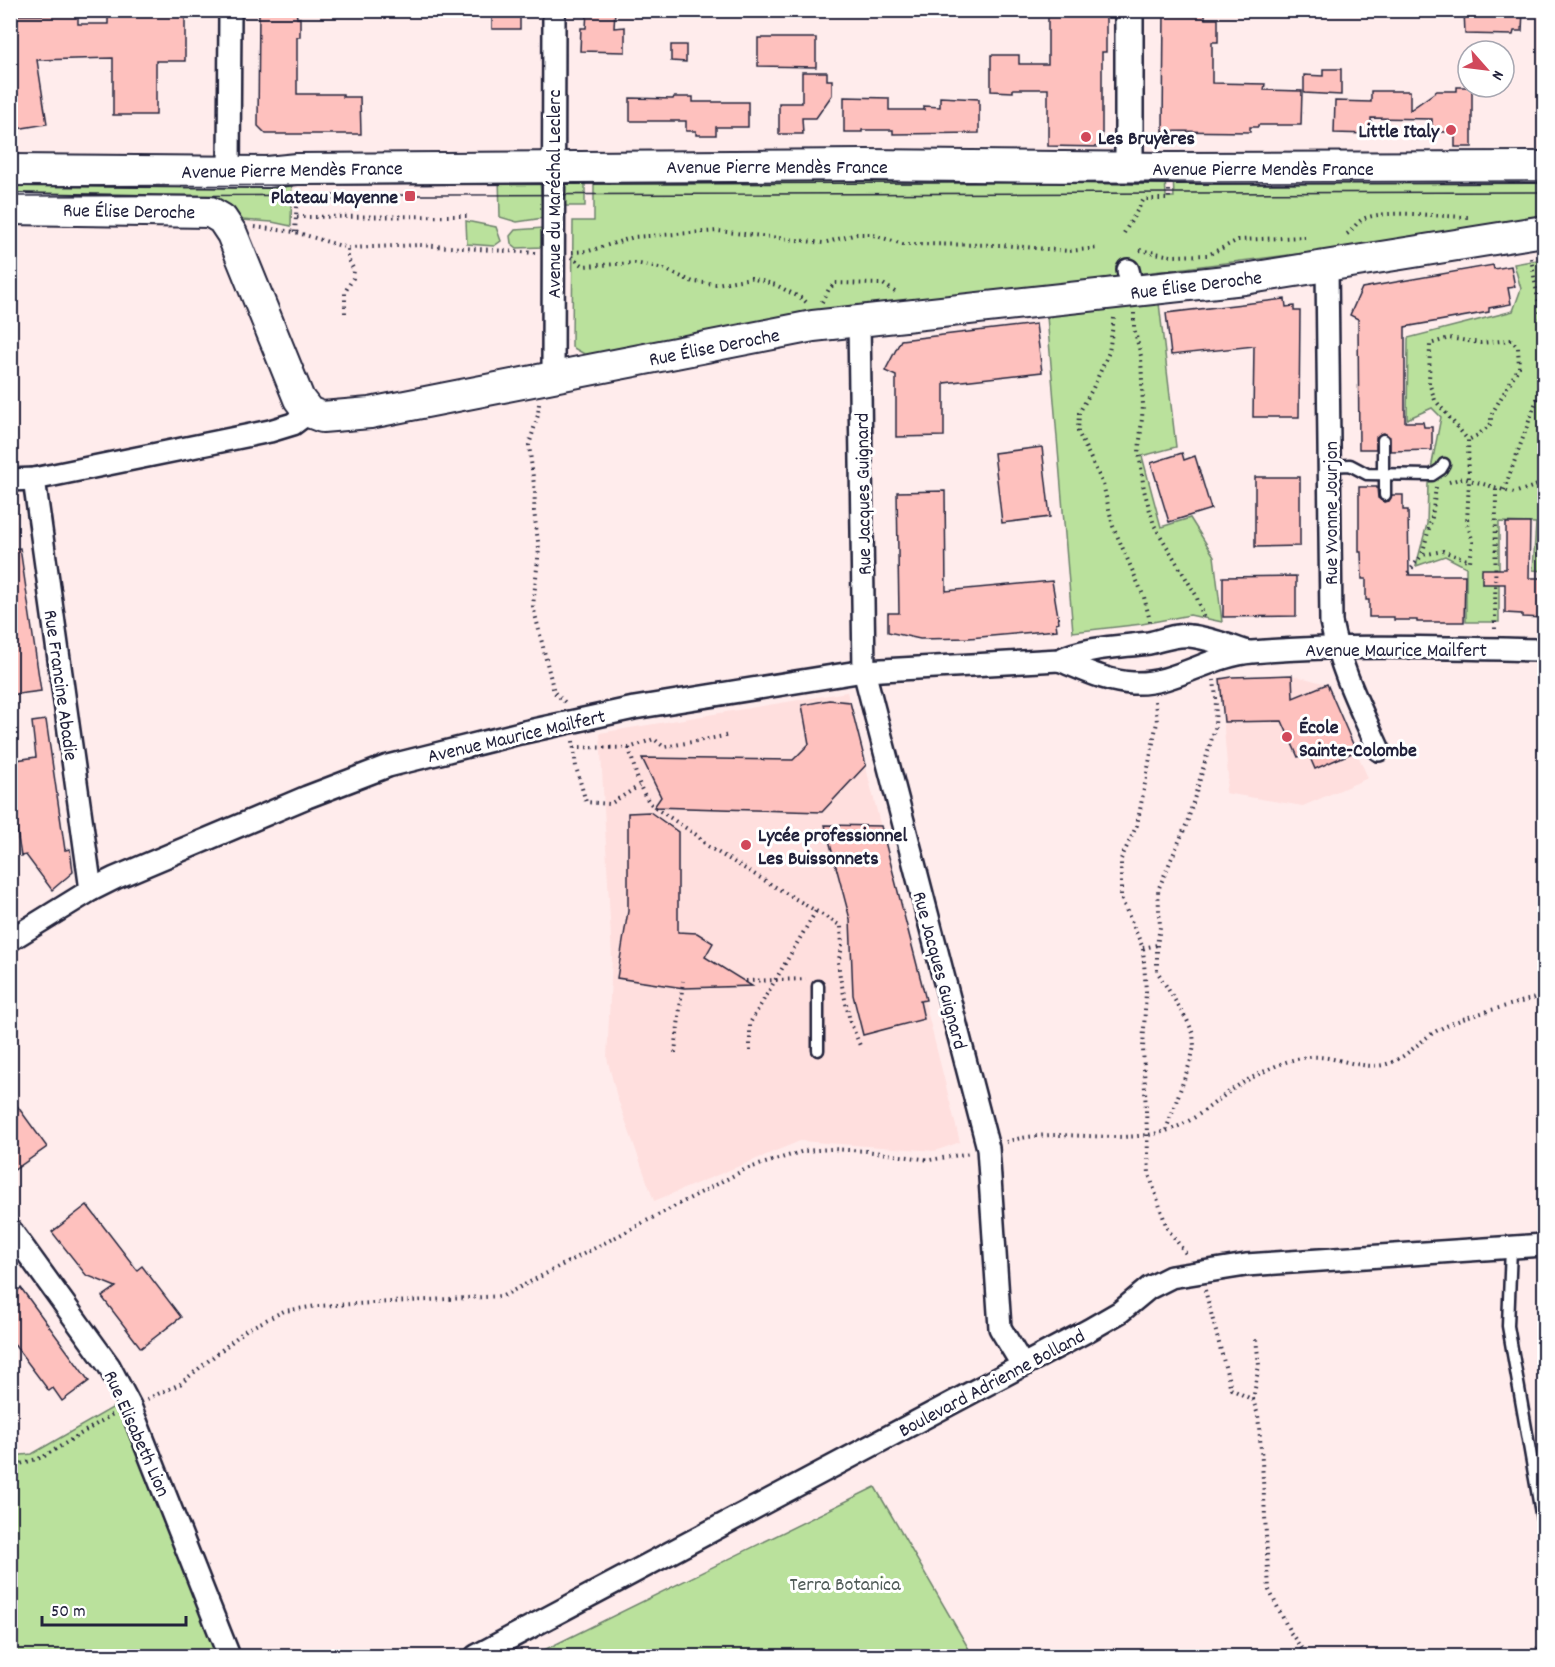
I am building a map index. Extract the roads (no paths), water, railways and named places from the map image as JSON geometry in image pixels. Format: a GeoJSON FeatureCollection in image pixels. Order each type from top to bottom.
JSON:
{"type":"FeatureCollection","features":[{"type":"Feature","properties":{"kind":"main road","name":"Avenue Pierre Mendès France"},"geometry":{"type":"LineString","coordinates":[[10,170],[229,171],[492,166],[864,165],[1129,168],[1545,166]]}},
{"type":"Feature","properties":{"kind":"main road","name":"Rue Élise Deroche"},"geometry":{"type":"LineString","coordinates":[[10,209],[210,212],[222,219],[232,234],[299,399],[309,412],[322,417],[370,413],[813,326],[1130,280],[1244,279],[1327,260],[1538,243]]}},
{"type":"Feature","properties":{"kind":"street"},"geometry":{"type":"LineString","coordinates":[[229,171],[230,10]]}},
{"type":"Feature","properties":{"kind":"street","name":"Avenue du Maréchal Leclerc"},"geometry":{"type":"LineString","coordinates":[[543,380],[553,167],[555,10]]}},
{"type":"Feature","properties":{"kind":"street"},"geometry":{"type":"LineString","coordinates":[[1129,10],[1129,168]]}},
{"type":"Feature","properties":{"kind":"street","name":"Rue Yvonne Jourjon"},"geometry":{"type":"LineString","coordinates":[[1327,260],[1331,622],[1347,681],[1379,750]]}},
{"type":"Feature","properties":{"kind":"street","name":"Rue Jacques Guignard"},"geometry":{"type":"LineString","coordinates":[[859,321],[864,671],[988,1148],[1000,1328],[1023,1366]]}},
{"type":"Feature","properties":{"kind":"street"},"geometry":{"type":"LineString","coordinates":[[10,480],[34,479],[270,431],[293,424],[309,412]]}},
{"type":"Feature","properties":{"kind":"street","name":"Rue Francine Abadie"},"geometry":{"type":"LineString","coordinates":[[34,479],[91,890]]}},
{"type":"Feature","properties":{"kind":"street","name":"Avenue Maurice Mailfert"},"geometry":{"type":"LineString","coordinates":[[10,940],[91,890],[308,797],[388,766],[571,722],[634,708],[864,671],[1059,660],[1073,653],[1189,635],[1248,652]]}},
{"type":"Feature","properties":{"kind":"street","name":"Avenue Maurice Mailfert"},"geometry":{"type":"LineString","coordinates":[[1059,660],[1114,681],[1133,683],[1154,682],[1248,652],[1336,647],[1545,650]]}},
{"type":"Feature","properties":{"kind":"street","name":"Rue Elisabeth Lion"},"geometry":{"type":"LineString","coordinates":[[13,1238],[109,1365],[130,1406],[229,1656]]}},
{"type":"Feature","properties":{"kind":"street","name":"Boulevard Adrienne Bolland"},"geometry":{"type":"LineString","coordinates":[[476,1656],[1023,1366],[1120,1312],[1149,1288],[1171,1276],[1246,1265],[1545,1245]]}},
{"type":"Feature","properties":{"kind":"lane"},"geometry":{"type":"LineString","coordinates":[[1383,440],[1385,495]]}},
{"type":"Feature","properties":{"kind":"lane"},"geometry":{"type":"LineString","coordinates":[[1329,466],[1350,465],[1367,474],[1432,475],[1441,470],[1444,464]]}},
{"type":"Feature","properties":{"kind":"lane"},"geometry":{"type":"LineString","coordinates":[[818,986],[818,1050]]}},
{"type":"Feature","properties":{"kind":"lane"},"geometry":{"type":"LineString","coordinates":[[1512,1247],[1508,1326],[1542,1519]]}},
{"type":"Feature","properties":{"kind":"tram line"},"geometry":{"type":"LineString","coordinates":[[10,186],[1544,181]]}},
{"type":"Feature","properties":{"kind":"tram line"},"geometry":{"type":"LineString","coordinates":[[10,196],[1544,192]]}},
{"type":"Feature","properties":{"kind":"place","name":"Little Italy"},"geometry":{"type":"Point","coordinates":[1451,130]}},
{"type":"Feature","properties":{"kind":"place","name":"Les Bruyères"},"geometry":{"type":"Point","coordinates":[1086,137]}},
{"type":"Feature","properties":{"kind":"place","name":"Plateau Mayenne"},"geometry":{"type":"Point","coordinates":[410,196]}},
{"type":"Feature","properties":{"kind":"place","name":"École Sainte-Colombe"},"geometry":{"type":"Point","coordinates":[1287,737]}},
{"type":"Feature","properties":{"kind":"place","name":"Lycée professionnel Les Buissonnets"},"geometry":{"type":"Point","coordinates":[746,845]}},
{"type":"Feature","properties":{"kind":"park label","name":"Terra Botanica"},"geometry":{"type":"Point","coordinates":[845,1583]}}]}
